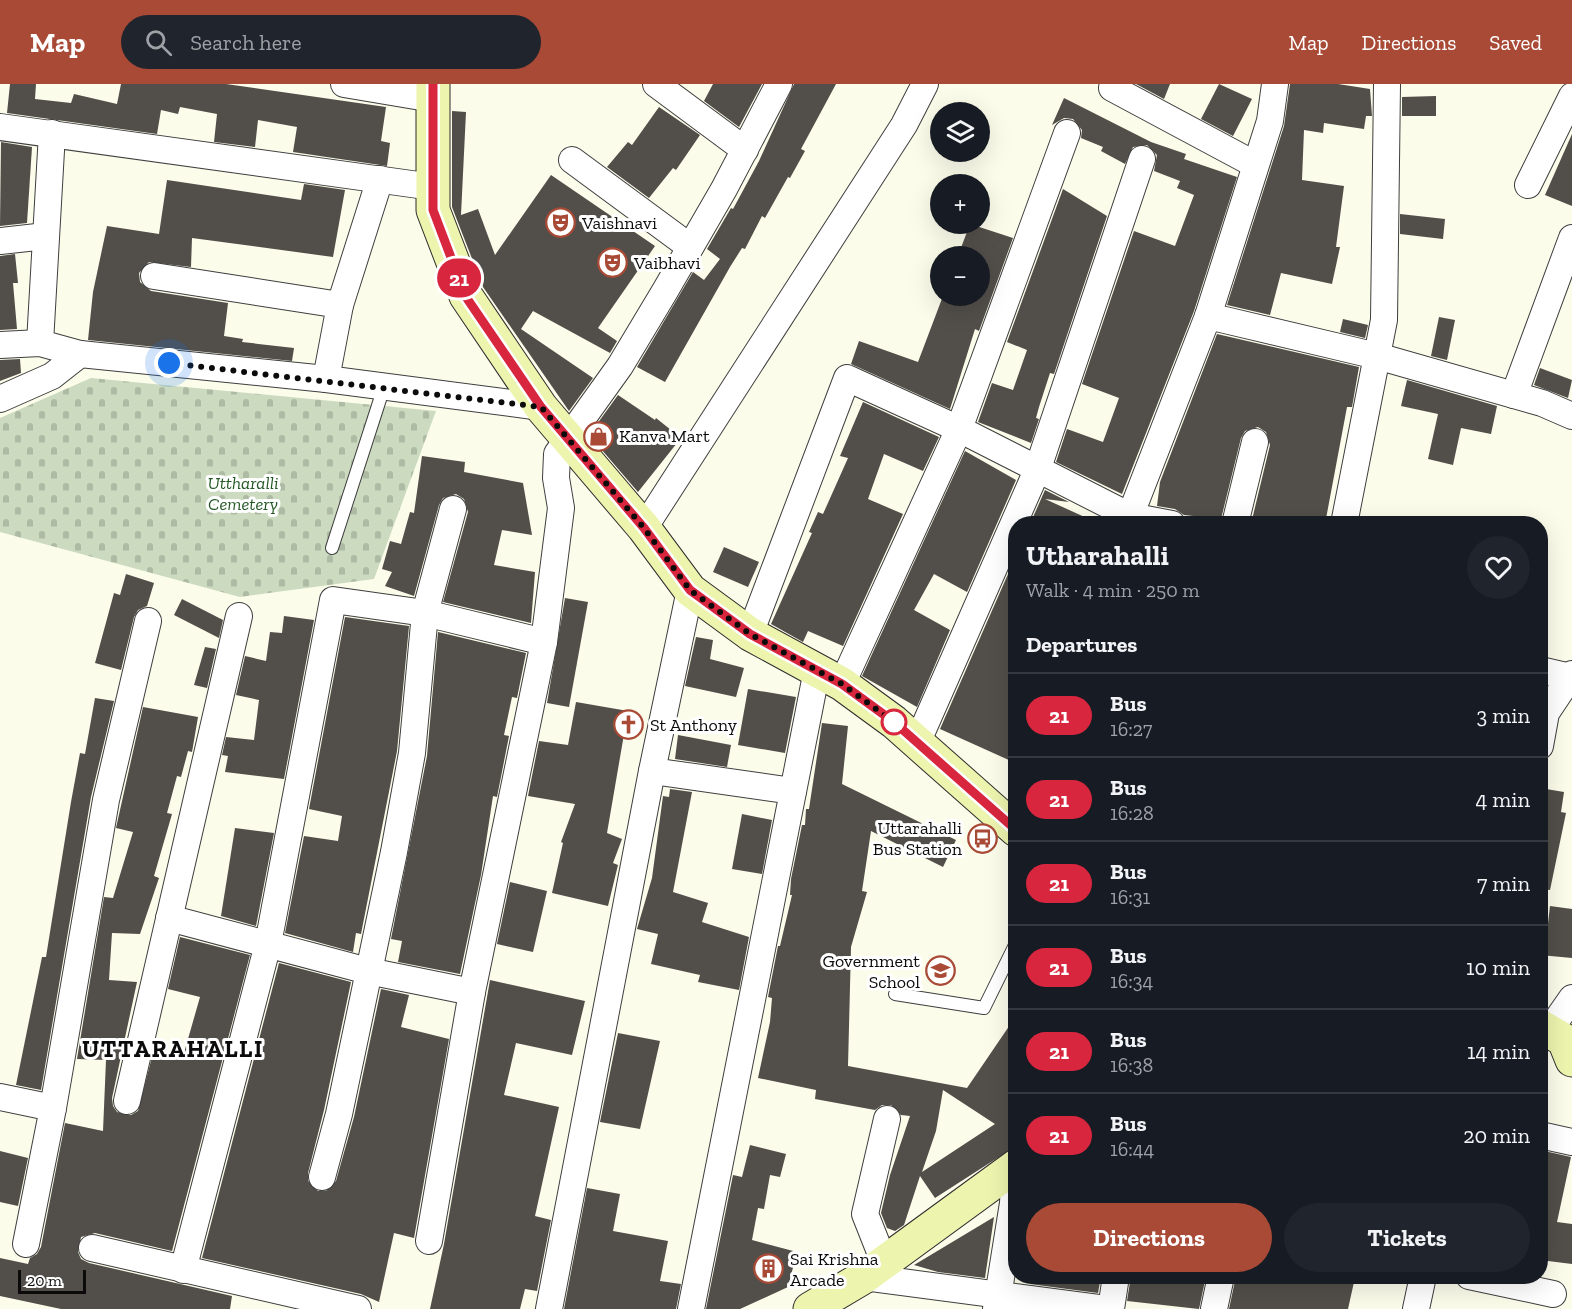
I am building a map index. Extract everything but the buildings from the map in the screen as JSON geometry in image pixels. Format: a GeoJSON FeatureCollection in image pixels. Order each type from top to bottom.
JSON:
{"type":"FeatureCollection","features":[{"type":"Feature","properties":{"kind":"main road"},"geometry":{"type":"LineString","coordinates":[[433,91],[433,210],[466,297],[541,407],[644,528],[690,590],[750,634],[829,677],[917,743],[1008,818]]}},
{"type":"Feature","properties":{"kind":"main road"},"geometry":{"type":"LineString","coordinates":[[1548,1031],[1564,1040],[1572,1060]]}},
{"type":"Feature","properties":{"kind":"main road"},"geometry":{"type":"LineString","coordinates":[[810,1309],[861,1283],[1008,1172]]}},
{"type":"Feature","properties":{"kind":"street"},"geometry":{"type":"LineString","coordinates":[[344,84],[433,91]]}},
{"type":"Feature","properties":{"kind":"street"},"geometry":{"type":"LineString","coordinates":[[656,84],[745,150]]}},
{"type":"Feature","properties":{"kind":"street"},"geometry":{"type":"LineString","coordinates":[[429,1241],[472,992],[544,642],[561,508],[556,478],[557,454],[620,366],[745,150],[779,84]]}},
{"type":"Feature","properties":{"kind":"street"},"geometry":{"type":"LineString","coordinates":[[644,528],[904,125],[925,84]]}},
{"type":"Feature","properties":{"kind":"street"},"geometry":{"type":"LineString","coordinates":[[1114,84],[1112,88],[1254,164]]}},
{"type":"Feature","properties":{"kind":"street"},"geometry":{"type":"LineString","coordinates":[[1130,516],[1208,316],[1254,164],[1270,121],[1275,84]]}},
{"type":"Feature","properties":{"kind":"street"},"geometry":{"type":"LineString","coordinates":[[1346,516],[1386,300],[1387,84]]}},
{"type":"Feature","properties":{"kind":"street"},"geometry":{"type":"LineString","coordinates":[[1528,185],[1572,96]]}},
{"type":"Feature","properties":{"kind":"street"},"geometry":{"type":"LineString","coordinates":[[0,127],[433,187]]}},
{"type":"Feature","properties":{"kind":"street"},"geometry":{"type":"LineString","coordinates":[[40,344],[52,133]]}},
{"type":"Feature","properties":{"kind":"street"},"geometry":{"type":"LineString","coordinates":[[691,1309],[793,791],[829,677],[959,429],[1067,133]]}},
{"type":"Feature","properties":{"kind":"street"},"geometry":{"type":"LineString","coordinates":[[1017,516],[1038,468],[1142,159]]}},
{"type":"Feature","properties":{"kind":"street"},"geometry":{"type":"LineString","coordinates":[[572,160],[690,247]]}},
{"type":"Feature","properties":{"kind":"street"},"geometry":{"type":"LineString","coordinates":[[326,379],[340,305],[380,179]]}},
{"type":"Feature","properties":{"kind":"street"},"geometry":{"type":"LineString","coordinates":[[0,241],[46,236]]}},
{"type":"Feature","properties":{"kind":"street"},"geometry":{"type":"LineString","coordinates":[[1514,395],[1572,238]]}},
{"type":"Feature","properties":{"kind":"street"},"geometry":{"type":"LineString","coordinates":[[154,276],[340,305]]}},
{"type":"Feature","properties":{"kind":"street"},"geometry":{"type":"LineString","coordinates":[[1208,316],[1377,356],[1514,395],[1572,416]]}},
{"type":"Feature","properties":{"kind":"street"},"geometry":{"type":"LineString","coordinates":[[0,345],[40,344],[80,354],[326,379],[541,407]]}},
{"type":"Feature","properties":{"kind":"street"},"geometry":{"type":"LineString","coordinates":[[0,399],[52,376],[80,354]]}},
{"type":"Feature","properties":{"kind":"street"},"geometry":{"type":"LineString","coordinates":[[750,634],[847,378],[1038,468],[1121,516]]}},
{"type":"Feature","properties":{"kind":"street"},"geometry":{"type":"LineString","coordinates":[[1237,516],[1255,442]]}},
{"type":"Feature","properties":{"kind":"street"},"geometry":{"type":"LineString","coordinates":[[322,1177],[339,1114],[412,753],[425,613],[453,509]]}},
{"type":"Feature","properties":{"kind":"street"},"geometry":{"type":"LineString","coordinates":[[917,743],[1008,536]]}},
{"type":"Feature","properties":{"kind":"street"},"geometry":{"type":"LineString","coordinates":[[549,1309],[652,771],[690,590]]}},
{"type":"Feature","properties":{"kind":"street"},"geometry":{"type":"LineString","coordinates":[[183,1270],[268,944],[333,600],[425,613],[544,642]]}},
{"type":"Feature","properties":{"kind":"street"},"geometry":{"type":"LineString","coordinates":[[127,1101],[239,616]]}},
{"type":"Feature","properties":{"kind":"street"},"geometry":{"type":"LineString","coordinates":[[26,1244],[53,1108],[93,866],[148,621]]}},
{"type":"Feature","properties":{"kind":"street"},"geometry":{"type":"LineString","coordinates":[[1548,672],[1571,676],[1548,710]]}},
{"type":"Feature","properties":{"kind":"street"},"geometry":{"type":"LineString","coordinates":[[652,771],[793,791]]}},
{"type":"Feature","properties":{"kind":"street"},"geometry":{"type":"LineString","coordinates":[[169,918],[369,971],[472,992]]}},
{"type":"Feature","properties":{"kind":"street"},"geometry":{"type":"LineString","coordinates":[[1548,1026],[1572,998]]}},
{"type":"Feature","properties":{"kind":"street"},"geometry":{"type":"LineString","coordinates":[[0,1097],[53,1108]]}},
{"type":"Feature","properties":{"kind":"street"},"geometry":{"type":"LineString","coordinates":[[887,1119],[865,1214],[861,1283],[998,1302],[1103,1309]]}},
{"type":"Feature","properties":{"kind":"street"},"geometry":{"type":"LineString","coordinates":[[1548,1137],[1572,1142]]}},
{"type":"Feature","properties":{"kind":"street"},"geometry":{"type":"LineString","coordinates":[[998,1302],[1008,1240]]}},
{"type":"Feature","properties":{"kind":"street"},"geometry":{"type":"LineString","coordinates":[[92,1248],[358,1309]]}},
{"type":"Feature","properties":{"kind":"street"},"geometry":{"type":"LineString","coordinates":[[1111,1309],[1115,1284]]}},
{"type":"Feature","properties":{"kind":"street"},"geometry":{"type":"LineString","coordinates":[[1214,1309],[1219,1284]]}},
{"type":"Feature","properties":{"kind":"street"},"geometry":{"type":"LineString","coordinates":[[1416,1309],[1421,1284]]}},
{"type":"Feature","properties":{"kind":"street"},"geometry":{"type":"LineString","coordinates":[[1507,1284],[1553,1294]]}},
{"type":"Feature","properties":{"kind":"lane"},"geometry":{"type":"LineString","coordinates":[[332,548],[384,387]]}},
{"type":"Feature","properties":{"kind":"lane"},"geometry":{"type":"LineString","coordinates":[[895,994],[984,1008],[1008,959]]}},
{"type":"Feature","properties":{"kind":"green space","name":"Uttharalli Cemetery"},"geometry":{"type":"Polygon","coordinates":[[[91,378],[436,411],[374,579],[240,597],[0,532],[0,418],[91,378]]]}},
{"type":"Feature","properties":{"kind":"bus line","name":"21"},"geometry":{"type":"LineString","coordinates":[[433,84],[433,210],[466,297],[541,407],[644,528],[690,590],[750,634],[842,684],[894,722],[1008,822]]}},
{"type":"Feature","properties":{"kind":"place","name":"Vaishnavi"},"geometry":{"type":"Point","coordinates":[561,223]}},
{"type":"Feature","properties":{"kind":"place","name":"Vaibhavi"},"geometry":{"type":"Point","coordinates":[613,263]}},
{"type":"Feature","properties":{"kind":"place","name":"Kanva Mart"},"geometry":{"type":"Point","coordinates":[598,436]}},
{"type":"Feature","properties":{"kind":"place","name":"St Anthony"},"geometry":{"type":"Point","coordinates":[629,725]}},
{"type":"Feature","properties":{"kind":"place","name":"Uttarahalli Bus Station"},"geometry":{"type":"Point","coordinates":[983,838]}},
{"type":"Feature","properties":{"kind":"place","name":"Government School"},"geometry":{"type":"Point","coordinates":[941,971]}},
{"type":"Feature","properties":{"kind":"place","name":"Sai Krishna Arcade"},"geometry":{"type":"Point","coordinates":[769,1269]}},
{"type":"Feature","properties":{"kind":"district","name":"UTTARAHALLI"},"geometry":{"type":"Point","coordinates":[173,1049]}},
{"type":"Feature","properties":{"kind":"route"},"geometry":{"type":"LineString","coordinates":[[169,363],[326,379],[541,407],[644,528],[690,590],[750,634],[842,684],[894,722]]}}]}
